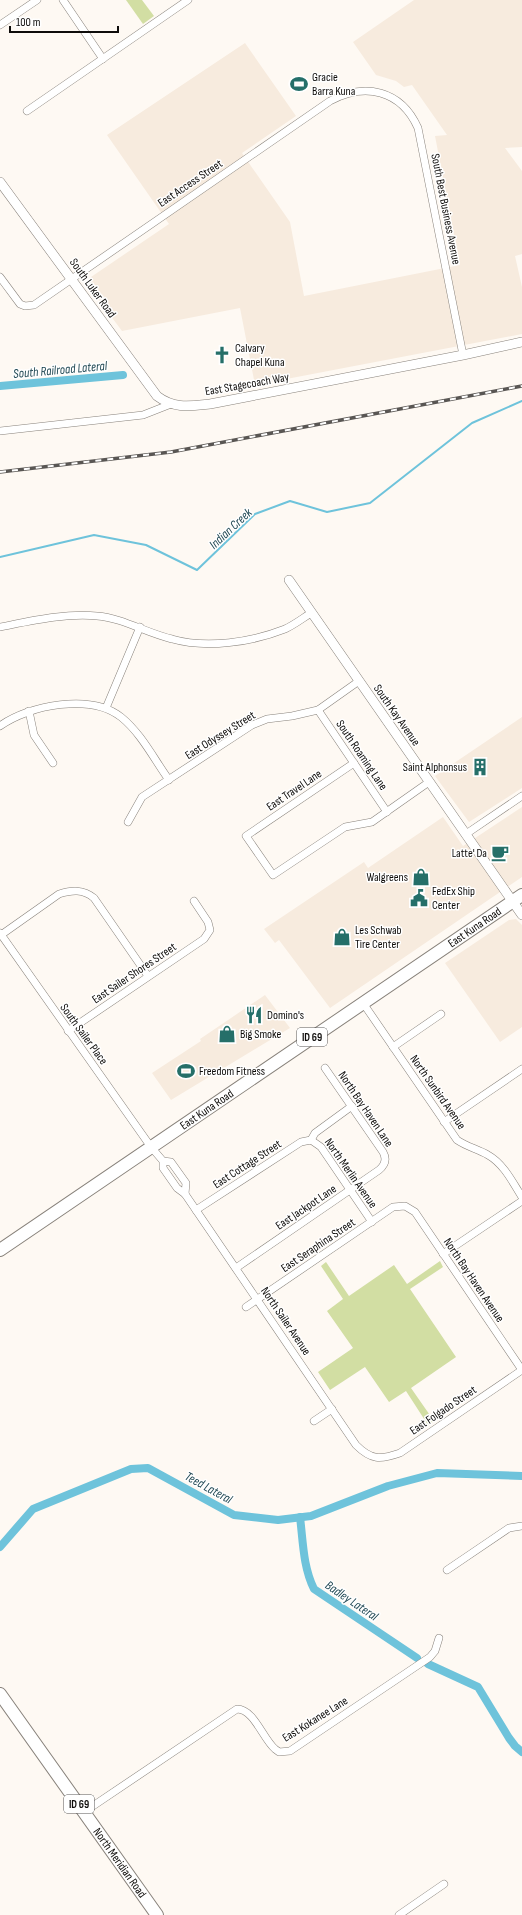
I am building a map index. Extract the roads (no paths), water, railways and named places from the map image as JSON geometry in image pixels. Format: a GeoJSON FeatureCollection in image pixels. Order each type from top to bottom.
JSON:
{"type":"FeatureCollection","features":[{"type":"Feature","properties":{"kind":"main road","name":"East Kuna Road"},"geometry":{"type":"LineString","coordinates":[[0,1250],[517,898]]}},
{"type":"Feature","properties":{"kind":"main road","name":"North Meridian Road"},"geometry":{"type":"LineString","coordinates":[[0,1694],[157,1915]]}},
{"type":"Feature","properties":{"kind":"street"},"geometry":{"type":"LineString","coordinates":[[0,26],[37,0]]}},
{"type":"Feature","properties":{"kind":"street"},"geometry":{"type":"LineString","coordinates":[[63,0],[104,58]]}},
{"type":"Feature","properties":{"kind":"street"},"geometry":{"type":"LineString","coordinates":[[27,111],[188,0]]}},
{"type":"Feature","properties":{"kind":"street","name":"East Access Street"},"geometry":{"type":"LineString","coordinates":[[0,277],[18,302],[25,306],[34,305],[71,278],[330,101],[343,94],[372,91]]}},
{"type":"Feature","properties":{"kind":"street","name":"South Best Business Avenue"},"geometry":{"type":"LineString","coordinates":[[372,91],[389,96],[404,106],[410,113],[418,128],[463,355]]}},
{"type":"Feature","properties":{"kind":"street","name":"South Luker Road"},"geometry":{"type":"LineString","coordinates":[[0,182],[157,396],[171,404]]}},
{"type":"Feature","properties":{"kind":"street","name":"East Stagecoach Way"},"geometry":{"type":"LineString","coordinates":[[0,431],[143,415],[171,404],[190,406],[210,404],[463,355],[522,342]]}},
{"type":"Feature","properties":{"kind":"street","name":"South Kay Avenue"},"geometry":{"type":"LineString","coordinates":[[289,580],[466,834],[517,898],[522,915]]}},
{"type":"Feature","properties":{"kind":"street"},"geometry":{"type":"LineString","coordinates":[[0,627],[71,616],[96,616],[114,618],[172,640],[205,643],[230,642],[265,636],[287,628],[311,613]]}},
{"type":"Feature","properties":{"kind":"street"},"geometry":{"type":"LineString","coordinates":[[106,708],[140,627]]}},
{"type":"Feature","properties":{"kind":"street","name":"East Odyssey Street"},"geometry":{"type":"LineString","coordinates":[[128,822],[142,797],[252,725],[267,719],[292,716],[318,710],[359,681]]}},
{"type":"Feature","properties":{"kind":"street"},"geometry":{"type":"LineString","coordinates":[[0,726],[9,719],[29,710],[62,705],[85,704],[106,708],[120,716],[132,727],[169,780]]}},
{"type":"Feature","properties":{"kind":"street"},"geometry":{"type":"LineString","coordinates":[[29,710],[34,735],[53,763]]}},
{"type":"Feature","properties":{"kind":"street","name":"South Roaming Lane"},"geometry":{"type":"LineString","coordinates":[[318,710],[387,812]]}},
{"type":"Feature","properties":{"kind":"street","name":"East Travel Lane"},"geometry":{"type":"LineString","coordinates":[[354,763],[246,836],[273,874],[345,827],[372,822],[387,812]]}},
{"type":"Feature","properties":{"kind":"street"},"geometry":{"type":"LineString","coordinates":[[387,812],[429,782]]}},
{"type":"Feature","properties":{"kind":"street"},"geometry":{"type":"LineString","coordinates":[[466,834],[522,796]]}},
{"type":"Feature","properties":{"kind":"street"},"geometry":{"type":"LineString","coordinates":[[0,934],[59,894],[69,891],[88,893],[94,898],[148,976]]}},
{"type":"Feature","properties":{"kind":"street","name":"East Sailer Shores Street"},"geometry":{"type":"LineString","coordinates":[[68,1031],[204,938],[210,930],[208,922],[194,901]]}},
{"type":"Feature","properties":{"kind":"street","name":"South Sailer Place"},"geometry":{"type":"LineString","coordinates":[[0,934],[150,1147]]}},
{"type":"Feature","properties":{"kind":"street","name":"North Sunbird Avenue"},"geometry":{"type":"LineString","coordinates":[[363,1003],[457,1140],[464,1145],[495,1159],[522,1197]]}},
{"type":"Feature","properties":{"kind":"street"},"geometry":{"type":"LineString","coordinates":[[393,1047],[441,1014]]}},
{"type":"Feature","properties":{"kind":"street","name":"North Bay Haven Lane"},"geometry":{"type":"LineString","coordinates":[[325,1068],[383,1152],[385,1162]]}},
{"type":"Feature","properties":{"kind":"street"},"geometry":{"type":"LineString","coordinates":[[444,1122],[522,1069]]}},
{"type":"Feature","properties":{"kind":"street"},"geometry":{"type":"LineString","coordinates":[[311,1140],[315,1133],[352,1106]]}},
{"type":"Feature","properties":{"kind":"street","name":"North Merlin Avenue"},"geometry":{"type":"LineString","coordinates":[[311,1140],[320,1145],[372,1222]]}},
{"type":"Feature","properties":{"kind":"street","name":"East Cottage Street"},"geometry":{"type":"LineString","coordinates":[[196,1210],[300,1142],[311,1140]]}},
{"type":"Feature","properties":{"kind":"street","name":"North Sailer Avenue"},"geometry":{"type":"LineString","coordinates":[[150,1147],[163,1161],[163,1168],[177,1188],[185,1194],[258,1299],[356,1445],[363,1452],[372,1457]]}},
{"type":"Feature","properties":{"kind":"street","name":"East Jackpot Lane"},"geometry":{"type":"LineString","coordinates":[[236,1268],[379,1170],[385,1162]]}},
{"type":"Feature","properties":{"kind":"street"},"geometry":{"type":"LineString","coordinates":[[443,1254],[522,1201]]}},
{"type":"Feature","properties":{"kind":"street","name":"East Seraphina Street"},"geometry":{"type":"LineString","coordinates":[[246,1308],[393,1207],[405,1206]]}},
{"type":"Feature","properties":{"kind":"street","name":"North Bay Haven Avenue"},"geometry":{"type":"LineString","coordinates":[[405,1206],[415,1212],[522,1370]]}},
{"type":"Feature","properties":{"kind":"street","name":"East Folgado Street"},"geometry":{"type":"LineString","coordinates":[[372,1457],[386,1458],[400,1453],[522,1370]]}},
{"type":"Feature","properties":{"kind":"street"},"geometry":{"type":"LineString","coordinates":[[314,1421],[332,1409]]}},
{"type":"Feature","properties":{"kind":"street"},"geometry":{"type":"LineString","coordinates":[[447,1570],[509,1528],[522,1526]]}},
{"type":"Feature","properties":{"kind":"street","name":"East Kokanee Lane"},"geometry":{"type":"LineString","coordinates":[[84,1812],[237,1709],[242,1709],[250,1715],[275,1749],[280,1752],[290,1751],[430,1657],[436,1651],[439,1638]]}},
{"type":"Feature","properties":{"kind":"street"},"geometry":{"type":"LineString","coordinates":[[399,1915],[444,1884]]}},
{"type":"Feature","properties":{"kind":"waterway","name":"South Railroad Lateral"},"geometry":{"type":"LineString","coordinates":[[0,386],[123,375]]}},
{"type":"Feature","properties":{"kind":"waterway","name":"Indian Creek"},"geometry":{"type":"LineString","coordinates":[[0,557],[94,535],[146,545],[197,570],[255,514],[290,501],[327,512],[370,503],[472,423],[522,401]]}},
{"type":"Feature","properties":{"kind":"waterway","name":"Teed Lateral"},"geometry":{"type":"LineString","coordinates":[[0,1547],[33,1509],[131,1469],[148,1468],[234,1515],[278,1520],[311,1516],[388,1486],[437,1473],[522,1476]]}},
{"type":"Feature","properties":{"kind":"waterway","name":"Badley Lateral"},"geometry":{"type":"LineString","coordinates":[[300,1517],[306,1563],[310,1581],[314,1589],[417,1658]]}},
{"type":"Feature","properties":{"kind":"waterway","name":"Badley Lateral"},"geometry":{"type":"LineString","coordinates":[[428,1664],[478,1687],[509,1738],[522,1752]]}},
{"type":"Feature","properties":{"kind":"railway"},"geometry":{"type":"LineString","coordinates":[[0,472],[171,452],[522,386]]}},
{"type":"Feature","properties":{"kind":"place","name":"Gracie Barra Kuna"},"geometry":{"type":"Point","coordinates":[299,84]}},
{"type":"Feature","properties":{"kind":"place","name":"Calvary Chapel Kuna"},"geometry":{"type":"Point","coordinates":[222,355]}},
{"type":"Feature","properties":{"kind":"place","name":"Saint Alphonsus"},"geometry":{"type":"Point","coordinates":[480,767]}},
{"type":"Feature","properties":{"kind":"place","name":"Latte' Da"},"geometry":{"type":"Point","coordinates":[500,853]}},
{"type":"Feature","properties":{"kind":"place","name":"Walgreens"},"geometry":{"type":"Point","coordinates":[421,877]}},
{"type":"Feature","properties":{"kind":"place","name":"FedEx Ship Center"},"geometry":{"type":"Point","coordinates":[419,898]}},
{"type":"Feature","properties":{"kind":"place","name":"Les Schwab Tire Center"},"geometry":{"type":"Point","coordinates":[342,937]}},
{"type":"Feature","properties":{"kind":"place","name":"Domino's"},"geometry":{"type":"Point","coordinates":[254,1015]}},
{"type":"Feature","properties":{"kind":"place","name":"Big Smoke"},"geometry":{"type":"Point","coordinates":[227,1034]}},
{"type":"Feature","properties":{"kind":"place","name":"Freedom Fitness"},"geometry":{"type":"Point","coordinates":[186,1071]}}]}
